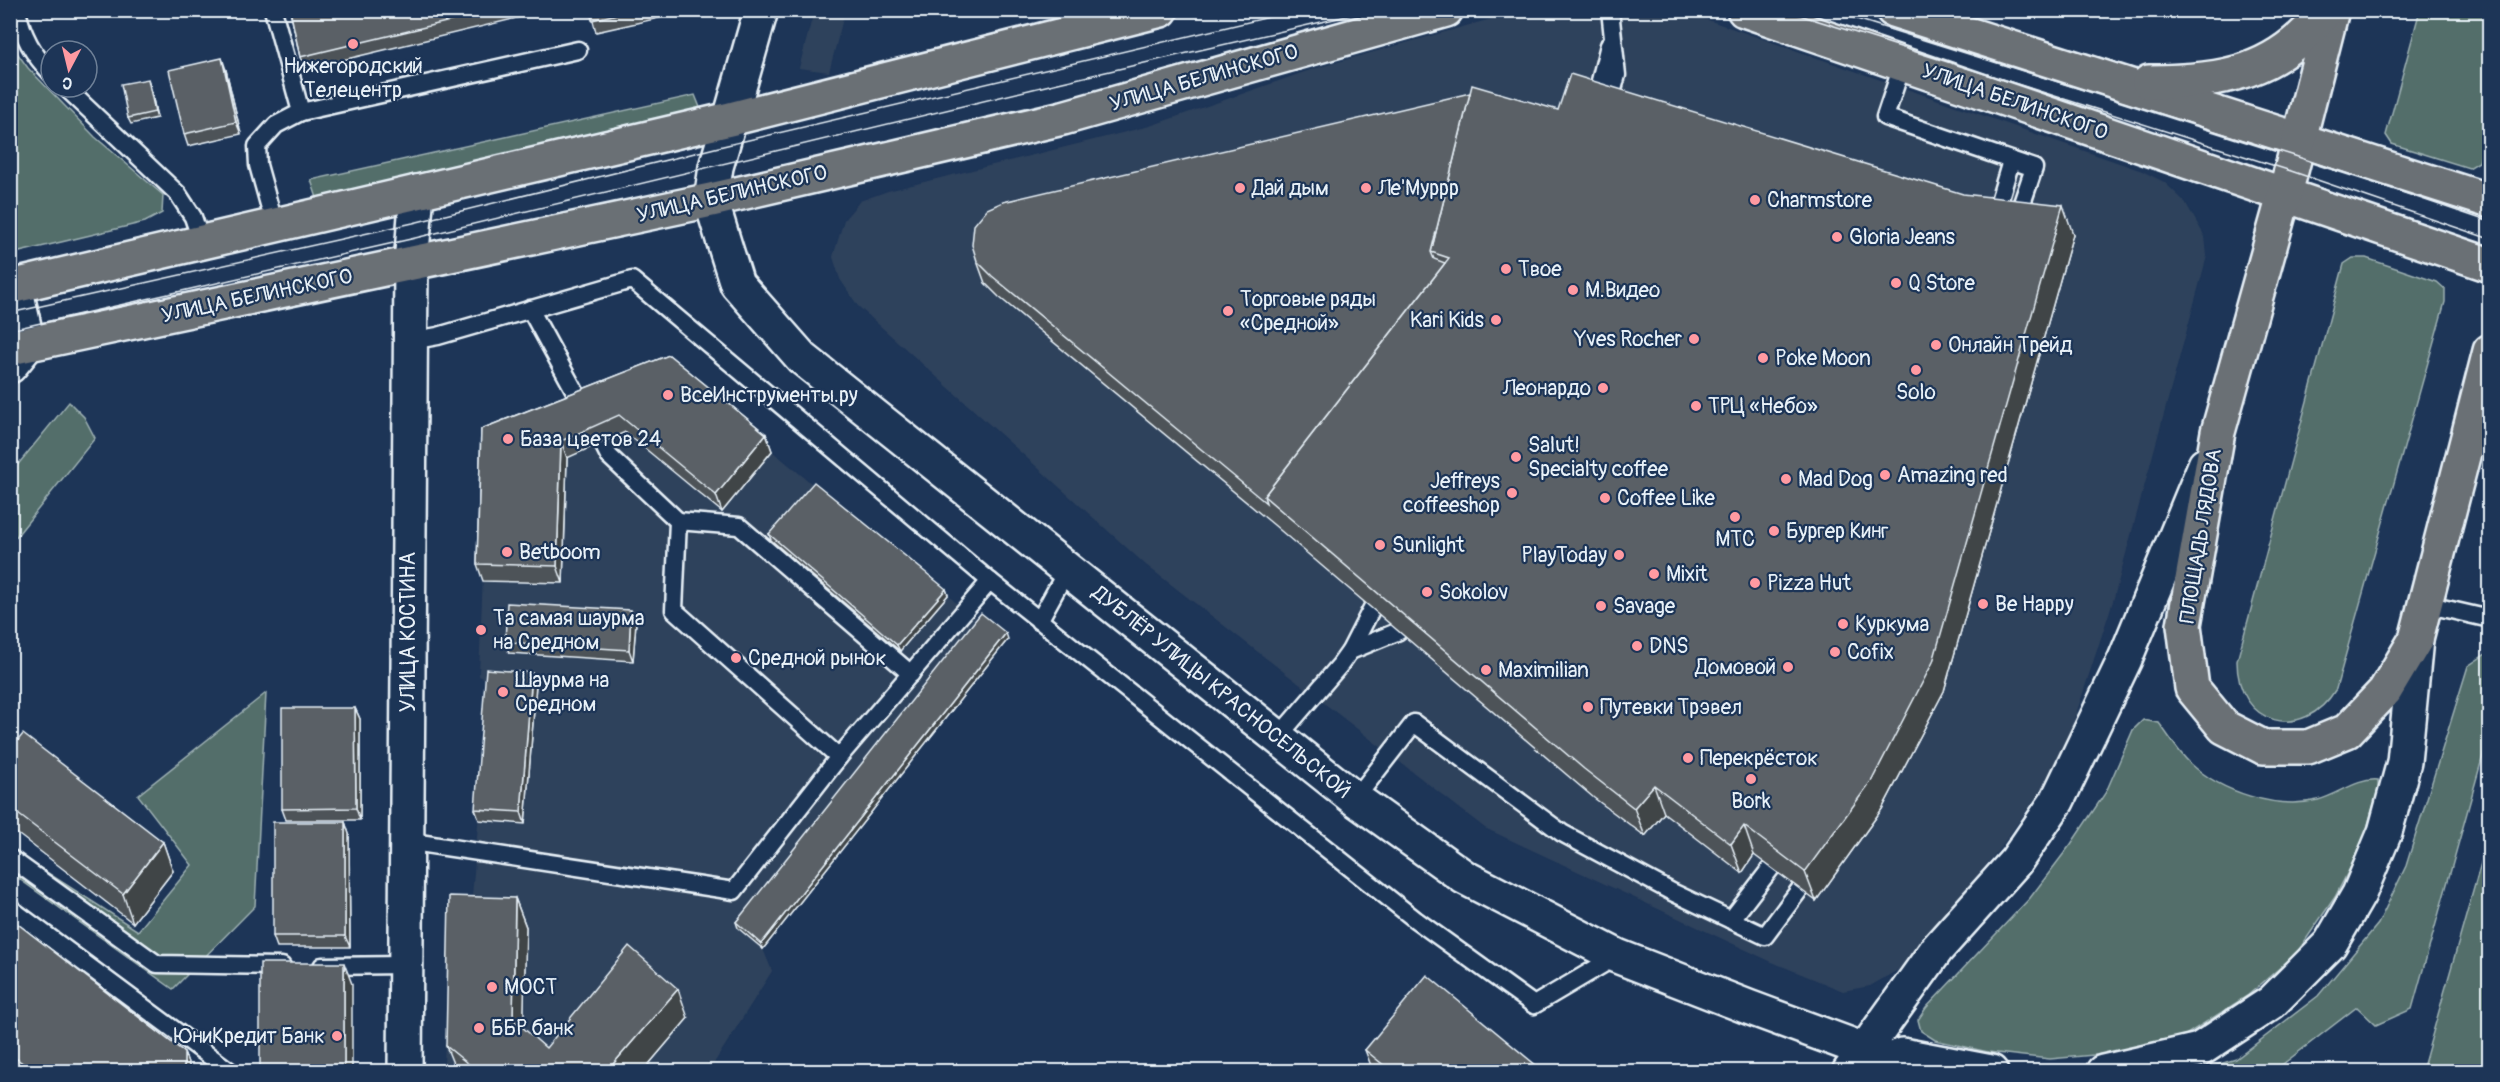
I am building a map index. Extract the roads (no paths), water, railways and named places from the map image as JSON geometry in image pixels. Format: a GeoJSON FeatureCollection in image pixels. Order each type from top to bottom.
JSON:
{"type":"FeatureCollection","features":[{"type":"Feature","properties":{"kind":"main road","name":"ДУБЛЁР УЛИЦЫ КРАСНОСЕЛЬСКОЙ"},"geometry":{"type":"LineString","coordinates":[[761,10],[716,167],[711,200],[737,284],[802,358],[1355,799],[1464,877],[1617,956],[1748,1007],[1857,1060],[1924,1071]]}},
{"type":"Feature","properties":{"kind":"main road"},"geometry":{"type":"LineString","coordinates":[[16,353],[13,286],[730,119],[1161,10]]}},
{"type":"Feature","properties":{"kind":"main road","name":"УЛИЦА БЕЛИНСКОГО"},"geometry":{"type":"LineString","coordinates":[[16,353],[411,264],[711,200],[1063,118],[1446,10]]}},
{"type":"Feature","properties":{"kind":"main road","name":"УЛИЦА БЕЛИНСКОГО"},"geometry":{"type":"LineString","coordinates":[[1744,10],[2285,195]]}},
{"type":"Feature","properties":{"kind":"main road"},"geometry":{"type":"LineString","coordinates":[[1893,10],[2490,201]]}},
{"type":"Feature","properties":{"kind":"main road"},"geometry":{"type":"LineString","coordinates":[[2117,82],[2216,80],[2243,73],[2279,55],[2312,30],[2326,10]]}},
{"type":"Feature","properties":{"kind":"main road","name":"ПЛОЩАДЬ ЛЯДОВА"},"geometry":{"type":"LineString","coordinates":[[2332,10],[2285,195],[2218,432],[2184,625],[2192,688],[2224,727],[2263,747],[2308,747],[2348,731],[2385,691],[2416,639],[2490,351]]}},
{"type":"Feature","properties":{"kind":"main road","name":"УЛИЦА КОСТИНА"},"geometry":{"type":"LineString","coordinates":[[405,1071],[411,264],[417,192]]}},
{"type":"Feature","properties":{"kind":"main road"},"geometry":{"type":"LineString","coordinates":[[2285,195],[2490,265]]}},
{"type":"Feature","properties":{"kind":"main road"},"geometry":{"type":"LineString","coordinates":[[1857,1060],[1937,949],[2016,861],[2057,801],[2125,659],[2218,432]]}},
{"type":"Feature","properties":{"kind":"main road"},"geometry":{"type":"LineString","coordinates":[[2103,1071],[2199,1050],[2272,1002],[2330,944],[2359,894],[2385,832],[2404,762],[2416,639]]}},
{"type":"Feature","properties":{"kind":"main road"},"geometry":{"type":"LineString","coordinates":[[1857,1060],[1991,1071]]}},
{"type":"Feature","properties":{"kind":"lane"},"geometry":{"type":"LineString","coordinates":[[17,10],[22,33],[39,60]]}},
{"type":"Feature","properties":{"kind":"lane"},"geometry":{"type":"LineString","coordinates":[[273,10],[301,112]]}},
{"type":"Feature","properties":{"kind":"lane"},"geometry":{"type":"LineString","coordinates":[[1600,109],[1617,75],[1610,10]]}},
{"type":"Feature","properties":{"kind":"lane"},"geometry":{"type":"LineString","coordinates":[[275,226],[258,165],[257,146],[276,125],[301,112],[578,50]]}},
{"type":"Feature","properties":{"kind":"lane"},"geometry":{"type":"LineString","coordinates":[[1903,63],[1886,117],[2034,168],[2014,227]]}},
{"type":"Feature","properties":{"kind":"lane"},"geometry":{"type":"LineString","coordinates":[[78,99],[178,194],[193,217],[202,243]]}},
{"type":"Feature","properties":{"kind":"lane"},"geometry":{"type":"LineString","coordinates":[[1992,225],[2011,161]]}},
{"type":"Feature","properties":{"kind":"lane"},"geometry":{"type":"LineString","coordinates":[[410,341],[438,336],[632,280],[990,581],[1416,920],[1534,1005],[1617,956]]}},
{"type":"Feature","properties":{"kind":"lane"},"geometry":{"type":"LineString","coordinates":[[530,309],[584,408]]}},
{"type":"Feature","properties":{"kind":"lane"},"geometry":{"type":"LineString","coordinates":[[602,442],[609,456],[678,521],[739,526],[911,674]]}},
{"type":"Feature","properties":{"kind":"lane"},"geometry":{"type":"LineString","coordinates":[[678,521],[674,610],[839,757]]}},
{"type":"Feature","properties":{"kind":"lane"},"geometry":{"type":"LineString","coordinates":[[1040,621],[1067,570]]}},
{"type":"Feature","properties":{"kind":"lane"},"geometry":{"type":"LineString","coordinates":[[406,841],[734,891],[839,757],[990,581]]}},
{"type":"Feature","properties":{"kind":"lane"},"geometry":{"type":"LineString","coordinates":[[2425,604],[2490,619]]}},
{"type":"Feature","properties":{"kind":"lane"},"geometry":{"type":"LineString","coordinates":[[1278,737],[1350,651],[1372,608]]}},
{"type":"Feature","properties":{"kind":"lane"},"geometry":{"type":"LineString","coordinates":[[1350,651],[1399,631]]}},
{"type":"Feature","properties":{"kind":"lane"},"geometry":{"type":"LineString","coordinates":[[1355,799],[1414,723],[1562,833],[1672,892],[1765,936],[1800,889]]}},
{"type":"Feature","properties":{"kind":"lane"},"geometry":{"type":"LineString","coordinates":[[10,858],[157,964],[405,965]]}},
{"type":"Feature","properties":{"kind":"lane"},"geometry":{"type":"LineString","coordinates":[[1731,920],[1771,868]]}},
{"type":"Feature","properties":{"kind":"lane"},"geometry":{"type":"LineString","coordinates":[[10,908],[231,1071]]}},
{"type":"Feature","properties":{"kind":"tram line"},"geometry":{"type":"LineString","coordinates":[[10,313],[413,223],[723,146],[1299,10]]}},
{"type":"Feature","properties":{"kind":"tram line"},"geometry":{"type":"LineString","coordinates":[[10,330],[411,239],[1054,84],[1373,10]]}},
{"type":"Feature","properties":{"kind":"tram line"},"geometry":{"type":"LineString","coordinates":[[1784,10],[2291,171],[2490,239]]}},
{"type":"Feature","properties":{"kind":"tram line"},"geometry":{"type":"LineString","coordinates":[[1828,10],[2295,156],[2490,222]]}},
{"type":"Feature","properties":{"kind":"place","name":"Нижегородский Телецентр"},"geometry":{"type":"Point","coordinates":[353,44]}},
{"type":"Feature","properties":{"kind":"place","name":"Дай дым"},"geometry":{"type":"Point","coordinates":[1240,188]}},
{"type":"Feature","properties":{"kind":"place","name":"Ле'Муррр"},"geometry":{"type":"Point","coordinates":[1366,188]}},
{"type":"Feature","properties":{"kind":"place","name":"Charmstore"},"geometry":{"type":"Point","coordinates":[1755,200]}},
{"type":"Feature","properties":{"kind":"place","name":"Gloria Jeans"},"geometry":{"type":"Point","coordinates":[1837,237]}},
{"type":"Feature","properties":{"kind":"place","name":"Твое"},"geometry":{"type":"Point","coordinates":[1506,269]}},
{"type":"Feature","properties":{"kind":"place","name":"Q Store"},"geometry":{"type":"Point","coordinates":[1896,283]}},
{"type":"Feature","properties":{"kind":"place","name":"М.Видео"},"geometry":{"type":"Point","coordinates":[1573,290]}},
{"type":"Feature","properties":{"kind":"place","name":"Торговые ряды «Средной»"},"geometry":{"type":"Point","coordinates":[1228,311]}},
{"type":"Feature","properties":{"kind":"place","name":"Kari Kids"},"geometry":{"type":"Point","coordinates":[1496,320]}},
{"type":"Feature","properties":{"kind":"place","name":"Yves Rocher"},"geometry":{"type":"Point","coordinates":[1694,339]}},
{"type":"Feature","properties":{"kind":"place","name":"Онлайн Трейд"},"geometry":{"type":"Point","coordinates":[1936,345]}},
{"type":"Feature","properties":{"kind":"place","name":"Poke Moon"},"geometry":{"type":"Point","coordinates":[1763,358]}},
{"type":"Feature","properties":{"kind":"place","name":"Solo"},"geometry":{"type":"Point","coordinates":[1916,370]}},
{"type":"Feature","properties":{"kind":"place","name":"Леонардо"},"geometry":{"type":"Point","coordinates":[1603,388]}},
{"type":"Feature","properties":{"kind":"place","name":"ВсеИнструменты.ру"},"geometry":{"type":"Point","coordinates":[668,395]}},
{"type":"Feature","properties":{"kind":"place","name":"ТРЦ «Небо»"},"geometry":{"type":"Point","coordinates":[1696,406]}},
{"type":"Feature","properties":{"kind":"place","name":"База цветов 24"},"geometry":{"type":"Point","coordinates":[508,439]}},
{"type":"Feature","properties":{"kind":"place","name":"Salut! Specialty coffee"},"geometry":{"type":"Point","coordinates":[1516,457]}},
{"type":"Feature","properties":{"kind":"place","name":"Amazing red"},"geometry":{"type":"Point","coordinates":[1885,475]}},
{"type":"Feature","properties":{"kind":"place","name":"Mad Dog"},"geometry":{"type":"Point","coordinates":[1786,479]}},
{"type":"Feature","properties":{"kind":"place","name":"Jeffreys coffeeshop"},"geometry":{"type":"Point","coordinates":[1512,493]}},
{"type":"Feature","properties":{"kind":"place","name":"Coffee Like"},"geometry":{"type":"Point","coordinates":[1605,498]}},
{"type":"Feature","properties":{"kind":"place","name":"МТС"},"geometry":{"type":"Point","coordinates":[1735,517]}},
{"type":"Feature","properties":{"kind":"place","name":"Бургер Кинг"},"geometry":{"type":"Point","coordinates":[1774,531]}},
{"type":"Feature","properties":{"kind":"place","name":"Sunlight"},"geometry":{"type":"Point","coordinates":[1380,545]}},
{"type":"Feature","properties":{"kind":"place","name":"Betboom"},"geometry":{"type":"Point","coordinates":[507,552]}},
{"type":"Feature","properties":{"kind":"place","name":"PlayToday"},"geometry":{"type":"Point","coordinates":[1619,555]}},
{"type":"Feature","properties":{"kind":"place","name":"Mixit"},"geometry":{"type":"Point","coordinates":[1654,574]}},
{"type":"Feature","properties":{"kind":"place","name":"Pizza Hut"},"geometry":{"type":"Point","coordinates":[1755,583]}},
{"type":"Feature","properties":{"kind":"place","name":"Sokolov"},"geometry":{"type":"Point","coordinates":[1427,592]}},
{"type":"Feature","properties":{"kind":"place","name":"Be Happy"},"geometry":{"type":"Point","coordinates":[1983,604]}},
{"type":"Feature","properties":{"kind":"place","name":"Savage"},"geometry":{"type":"Point","coordinates":[1601,606]}},
{"type":"Feature","properties":{"kind":"place","name":"Куркума"},"geometry":{"type":"Point","coordinates":[1843,624]}},
{"type":"Feature","properties":{"kind":"place","name":"Та самая шаурма на Средном"},"geometry":{"type":"Point","coordinates":[481,630]}},
{"type":"Feature","properties":{"kind":"place","name":"DNS"},"geometry":{"type":"Point","coordinates":[1637,646]}},
{"type":"Feature","properties":{"kind":"place","name":"Cofix"},"geometry":{"type":"Point","coordinates":[1835,652]}},
{"type":"Feature","properties":{"kind":"place","name":"Средной рынок"},"geometry":{"type":"Point","coordinates":[736,658]}},
{"type":"Feature","properties":{"kind":"place","name":"Домовой"},"geometry":{"type":"Point","coordinates":[1788,667]}},
{"type":"Feature","properties":{"kind":"place","name":"Maximilian"},"geometry":{"type":"Point","coordinates":[1486,670]}},
{"type":"Feature","properties":{"kind":"place","name":"Шаурма на Средном"},"geometry":{"type":"Point","coordinates":[503,692]}},
{"type":"Feature","properties":{"kind":"place","name":"Путевки Трэвел"},"geometry":{"type":"Point","coordinates":[1588,707]}},
{"type":"Feature","properties":{"kind":"place","name":"Перекрёсток"},"geometry":{"type":"Point","coordinates":[1688,758]}},
{"type":"Feature","properties":{"kind":"place","name":"Bork"},"geometry":{"type":"Point","coordinates":[1751,779]}},
{"type":"Feature","properties":{"kind":"place","name":"МОСТ"},"geometry":{"type":"Point","coordinates":[492,987]}},
{"type":"Feature","properties":{"kind":"place","name":"ББР банк"},"geometry":{"type":"Point","coordinates":[479,1028]}},
{"type":"Feature","properties":{"kind":"place","name":"ЮниКредит Банк"},"geometry":{"type":"Point","coordinates":[337,1036]}}]}
